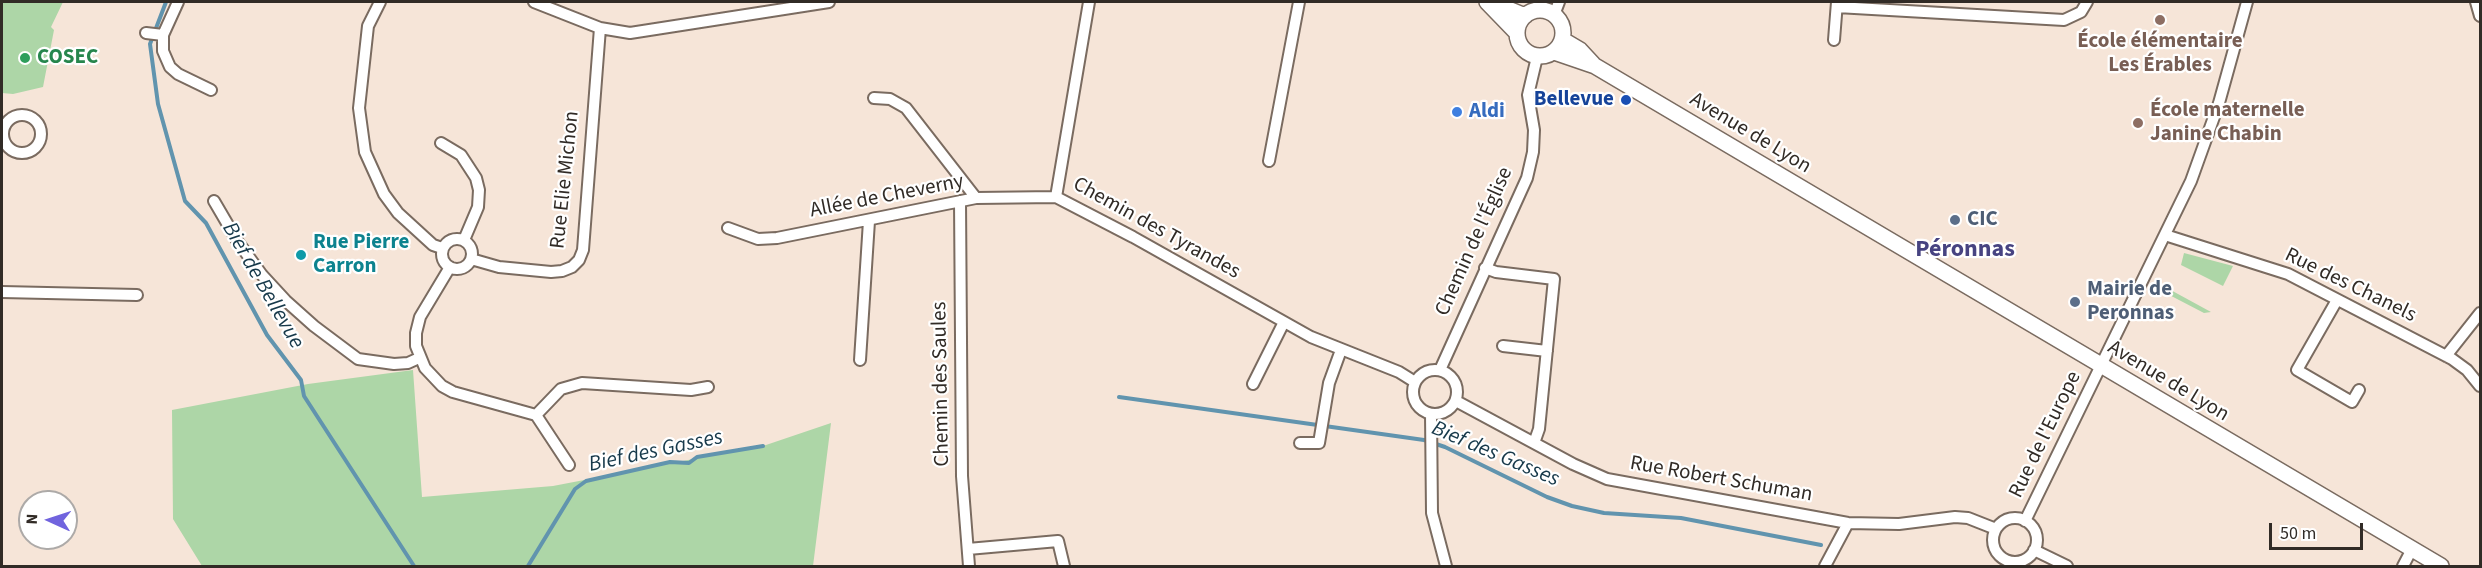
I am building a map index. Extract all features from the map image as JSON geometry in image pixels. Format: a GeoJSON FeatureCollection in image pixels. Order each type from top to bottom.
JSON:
{"type":"FeatureCollection","features":[{"type":"Feature","properties":{"kind":"main road"},"geometry":{"type":"LineString","coordinates":[[1487,2],[1517,33],[1522,49],[1537,57],[1546,56],[1558,46],[1562,26],[1557,8],[1530,12],[1525,16],[1517,33]]}},
{"type":"Feature","properties":{"kind":"main road"},"geometry":{"type":"LineString","coordinates":[[1491,2],[1525,16]]}},
{"type":"Feature","properties":{"kind":"main road","name":"Avenue de Lyon"},"geometry":{"type":"LineString","coordinates":[[1558,46],[1580,50],[1595,66],[2441,567]]}},
{"type":"Feature","properties":{"kind":"street"},"geometry":{"type":"LineString","coordinates":[[178,2],[163,35],[163,51],[170,67],[178,74],[211,90]]}},
{"type":"Feature","properties":{"kind":"street"},"geometry":{"type":"LineString","coordinates":[[380,2],[368,26],[359,108],[365,152],[384,194],[398,213],[433,245],[442,248]]}},
{"type":"Feature","properties":{"kind":"street"},"geometry":{"type":"LineString","coordinates":[[534,2],[600,28],[630,33],[829,2]]}},
{"type":"Feature","properties":{"kind":"street","name":"Chemin des Tyrandes"},"geometry":{"type":"LineString","coordinates":[[1089,2],[1056,197],[1133,237],[1311,337],[1399,372],[1415,382]]}},
{"type":"Feature","properties":{"kind":"street"},"geometry":{"type":"LineString","coordinates":[[1269,161],[1299,2]]}},
{"type":"Feature","properties":{"kind":"street"},"geometry":{"type":"LineString","coordinates":[[1834,40],[1837,4],[2064,20],[2081,12],[2087,2]]}},
{"type":"Feature","properties":{"kind":"street","name":"Rue de l'Europe"},"geometry":{"type":"LineString","coordinates":[[2025,521],[2102,368],[2191,182],[2219,103],[2247,2]]}},
{"type":"Feature","properties":{"kind":"street"},"geometry":{"type":"LineString","coordinates":[[2476,2],[2481,16]]}},
{"type":"Feature","properties":{"kind":"street","name":"Rue Elie Michon"},"geometry":{"type":"LineString","coordinates":[[471,260],[499,267],[551,272],[572,267],[579,260],[583,250],[600,28]]}},
{"type":"Feature","properties":{"kind":"street"},"geometry":{"type":"LineString","coordinates":[[146,33],[163,35]]}},
{"type":"Feature","properties":{"kind":"street","name":"Chemin de l'Église"},"geometry":{"type":"LineString","coordinates":[[1440,370],[1527,178],[1533,152],[1534,130],[1528,95],[1537,57]]}},
{"type":"Feature","properties":{"kind":"street"},"geometry":{"type":"LineString","coordinates":[[874,98],[890,99],[906,108],[976,198]]}},
{"type":"Feature","properties":{"kind":"street"},"geometry":{"type":"LineString","coordinates":[[441,143],[461,155],[476,178],[479,190],[478,207],[464,240]]}},
{"type":"Feature","properties":{"kind":"street","name":"Allée de Cheverny"},"geometry":{"type":"LineString","coordinates":[[728,228],[758,238],[777,238],[976,198],[1056,197]]}},
{"type":"Feature","properties":{"kind":"street"},"geometry":{"type":"LineString","coordinates":[[214,201],[238,242],[262,275],[314,326],[358,359],[394,364],[408,363],[419,358]]}},
{"type":"Feature","properties":{"kind":"street","name":"Chemin des Saules"},"geometry":{"type":"LineString","coordinates":[[960,201],[962,476],[969,567]]}},
{"type":"Feature","properties":{"kind":"street"},"geometry":{"type":"LineString","coordinates":[[860,360],[869,221]]}},
{"type":"Feature","properties":{"kind":"street","name":"Rue des Chanels"},"geometry":{"type":"LineString","coordinates":[[2165,235],[2288,274],[2446,356],[2467,370],[2481,386]]}},
{"type":"Feature","properties":{"kind":"street"},"geometry":{"type":"LineString","coordinates":[[459,238],[464,240],[472,250],[471,260],[460,269],[450,267],[442,259],[442,248],[449,240],[459,238]]}},
{"type":"Feature","properties":{"kind":"street"},"geometry":{"type":"LineString","coordinates":[[450,267],[420,317],[416,333],[419,358],[431,377],[453,392],[536,415],[569,465]]}},
{"type":"Feature","properties":{"kind":"street"},"geometry":{"type":"LineString","coordinates":[[1485,268],[1496,272],[1554,279],[1539,429],[1534,443]]}},
{"type":"Feature","properties":{"kind":"street"},"geometry":{"type":"LineString","coordinates":[[2,292],[137,296]]}},
{"type":"Feature","properties":{"kind":"street"},"geometry":{"type":"LineString","coordinates":[[2337,300],[2297,370],[2352,402],[2359,390]]}},
{"type":"Feature","properties":{"kind":"street"},"geometry":{"type":"LineString","coordinates":[[2446,356],[2481,313]]}},
{"type":"Feature","properties":{"kind":"street"},"geometry":{"type":"LineString","coordinates":[[1252,384],[1284,321]]}},
{"type":"Feature","properties":{"kind":"street"},"geometry":{"type":"LineString","coordinates":[[1503,346],[1547,351]]}},
{"type":"Feature","properties":{"kind":"street"},"geometry":{"type":"LineString","coordinates":[[1300,443],[1319,443],[1329,383],[1341,350]]}},
{"type":"Feature","properties":{"kind":"street"},"geometry":{"type":"LineString","coordinates":[[1440,370],[1452,376],[1458,395],[1456,401],[1445,412],[1431,414],[1415,402],[1413,388],[1415,382],[1425,372],[1440,370]]}},
{"type":"Feature","properties":{"kind":"street"},"geometry":{"type":"LineString","coordinates":[[536,415],[561,389],[582,383],[691,390],[708,387]]}},
{"type":"Feature","properties":{"kind":"street","name":"Rue Robert Schuman"},"geometry":{"type":"LineString","coordinates":[[1456,401],[1607,479],[1848,523],[1899,524],[1955,517],[1968,518],[1996,529]]}},
{"type":"Feature","properties":{"kind":"street"},"geometry":{"type":"LineString","coordinates":[[1431,414],[1432,513],[1446,567]]}},
{"type":"Feature","properties":{"kind":"street"},"geometry":{"type":"LineString","coordinates":[[2009,519],[2025,521],[2034,530],[2036,537],[2034,550],[2024,560],[2002,563],[1993,546],[1996,529],[2009,519]]}},
{"type":"Feature","properties":{"kind":"street"},"geometry":{"type":"LineString","coordinates":[[1825,567],[1848,523]]}},
{"type":"Feature","properties":{"kind":"street"},"geometry":{"type":"LineString","coordinates":[[968,549],[1058,541],[1064,567]]}},
{"type":"Feature","properties":{"kind":"street"},"geometry":{"type":"LineString","coordinates":[[2403,567],[2412,549]]}},
{"type":"Feature","properties":{"kind":"street"},"geometry":{"type":"LineString","coordinates":[[2034,550],[2067,567]]}},
{"type":"Feature","properties":{"kind":"green space","name":"COSEC"},"geometry":{"type":"Polygon","coordinates":[[[2,2],[63,2],[51,27],[54,30],[43,87],[13,94],[2,93],[2,2]]]}},
{"type":"Feature","properties":{"kind":"green space"},"geometry":{"type":"Polygon","coordinates":[[[2184,253],[2233,266],[2223,286],[2181,265],[2184,253]]]}},
{"type":"Feature","properties":{"kind":"green space"},"geometry":{"type":"Polygon","coordinates":[[[2156,282],[2211,312],[2204,313],[2154,287],[2156,282]]]}},
{"type":"Feature","properties":{"kind":"green space"},"geometry":{"type":"Polygon","coordinates":[[[413,370],[422,497],[553,486],[766,445],[831,423],[813,566],[202,566],[173,519],[172,410],[308,384],[413,370]]]}},
{"type":"Feature","properties":{"kind":"waterway","name":"Bief de Bellevue"},"geometry":{"type":"LineString","coordinates":[[166,2],[150,44],[158,104],[185,201],[206,223],[267,335],[301,380],[304,396],[414,566]]}},
{"type":"Feature","properties":{"kind":"waterway","name":"Bief des Gasses"},"geometry":{"type":"LineString","coordinates":[[1119,397],[1424,440],[1445,447],[1547,497],[1572,506],[1604,513],[1681,518],[1821,545]]}},
{"type":"Feature","properties":{"kind":"waterway","name":"Bief des Gasses"},"geometry":{"type":"LineString","coordinates":[[528,566],[575,489],[586,481],[670,462],[689,463],[697,457],[763,446]]}},
{"type":"Feature","properties":{"kind":"place","name":"École élémentaire Les Érables"},"geometry":{"type":"Point","coordinates":[2160,20]}},
{"type":"Feature","properties":{"kind":"place","name":"COSEC"},"geometry":{"type":"Point","coordinates":[25,58]}},
{"type":"Feature","properties":{"kind":"place","name":"Bellevue"},"geometry":{"type":"Point","coordinates":[1626,100]}},
{"type":"Feature","properties":{"kind":"place","name":"Aldi"},"geometry":{"type":"Point","coordinates":[1457,112]}},
{"type":"Feature","properties":{"kind":"place","name":"École maternelle Janine Chabin"},"geometry":{"type":"Point","coordinates":[2138,123]}},
{"type":"Feature","properties":{"kind":"place","name":"CIC"},"geometry":{"type":"Point","coordinates":[1955,220]}},
{"type":"Feature","properties":{"kind":"place","name":"Rue Pierre Carron"},"geometry":{"type":"Point","coordinates":[301,255]}},
{"type":"Feature","properties":{"kind":"place","name":"Mairie de Peronnas"},"geometry":{"type":"Point","coordinates":[2075,302]}},
{"type":"Feature","properties":{"kind":"district","name":"Péronnas"},"geometry":{"type":"Point","coordinates":[1965,251]}}]}
